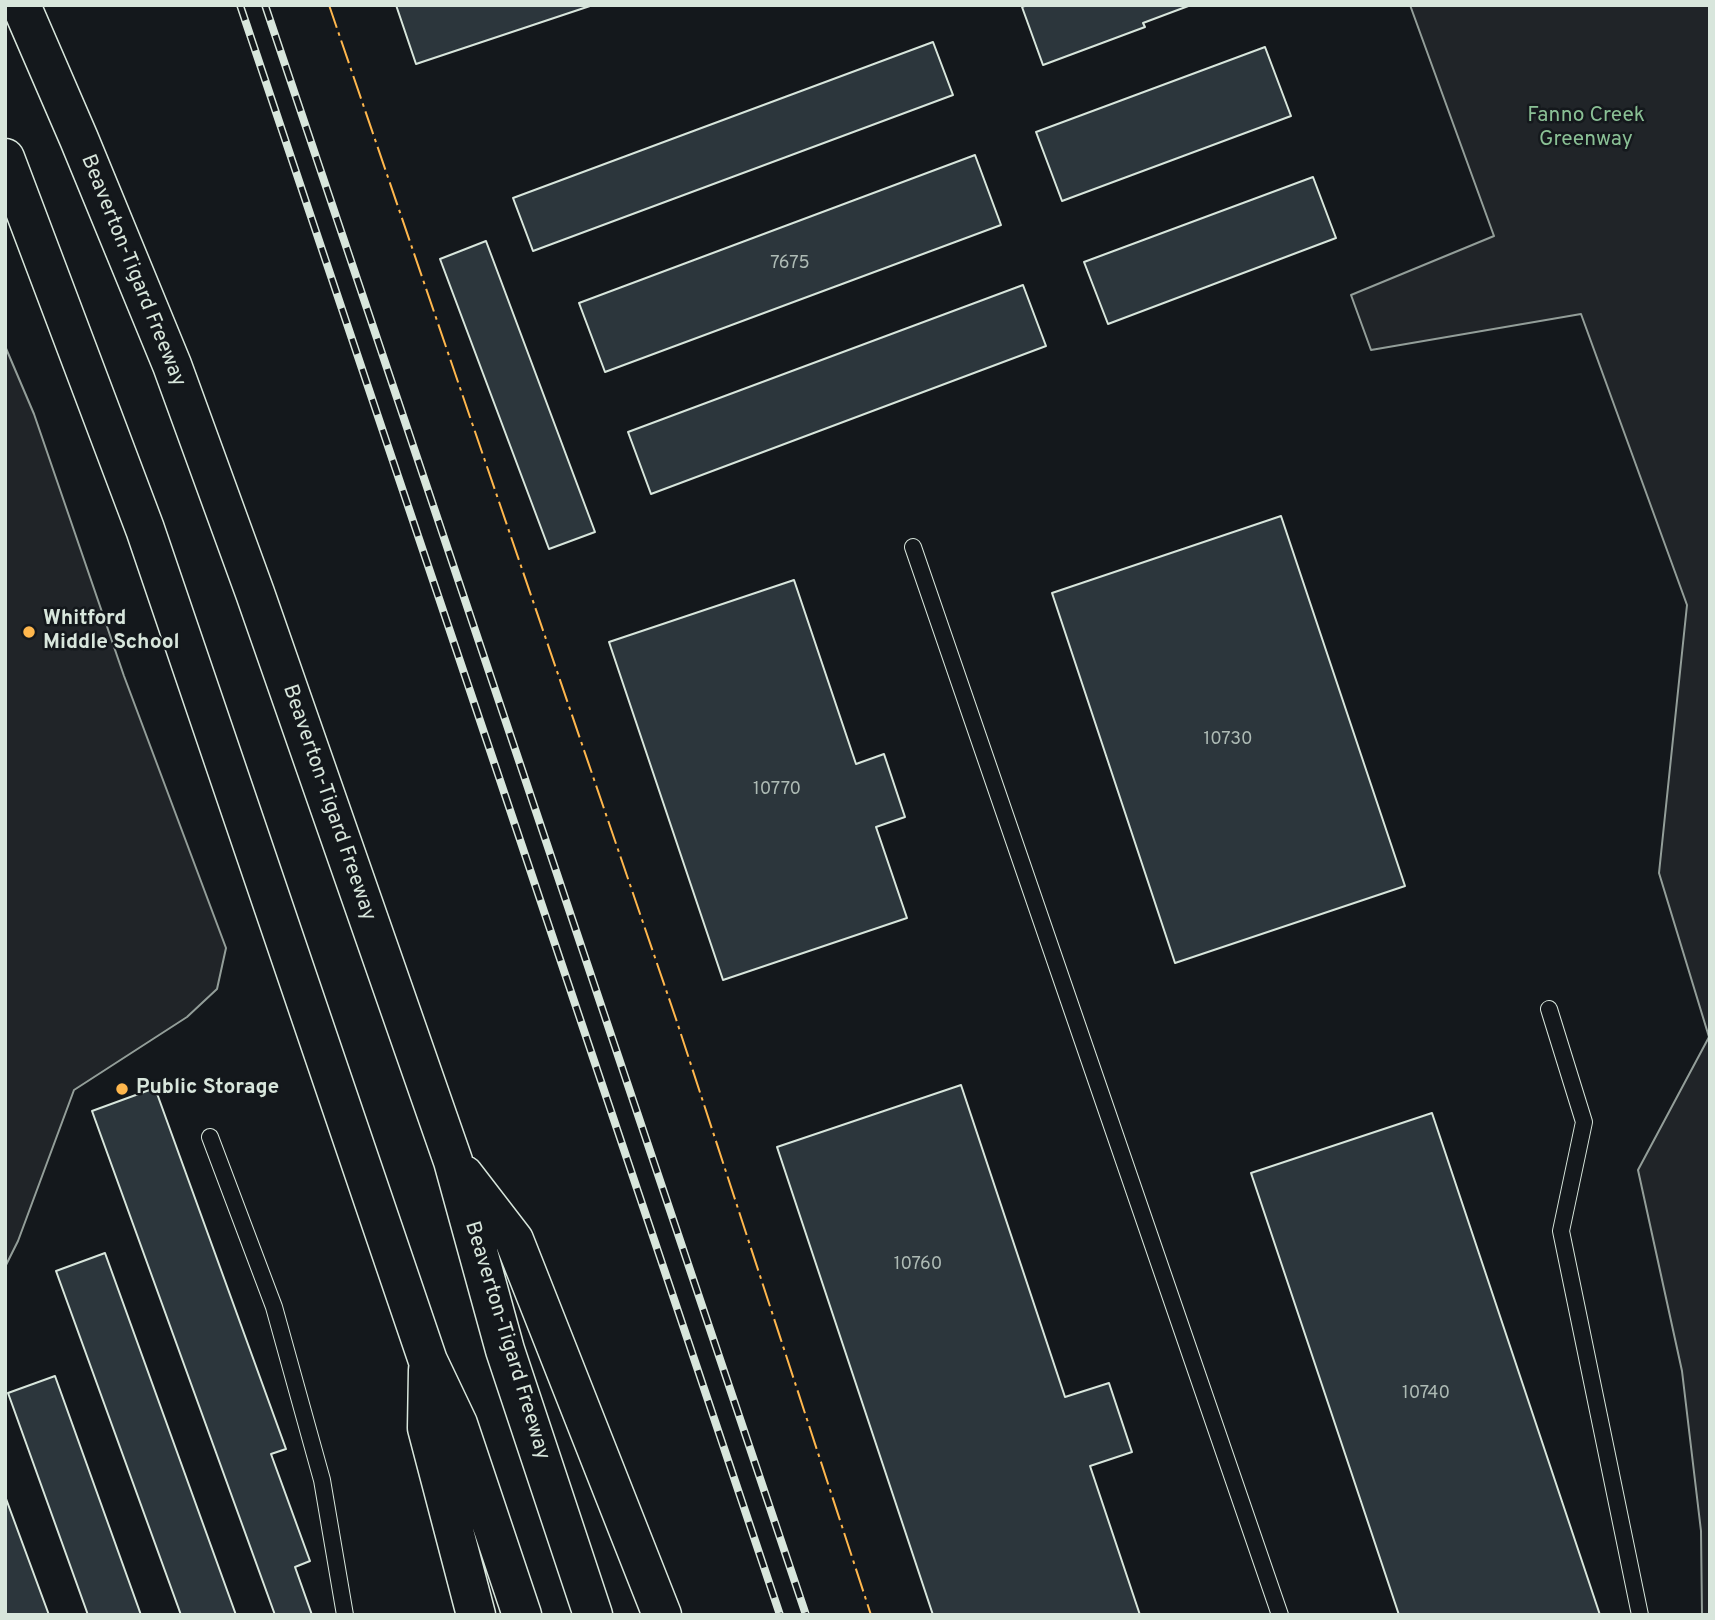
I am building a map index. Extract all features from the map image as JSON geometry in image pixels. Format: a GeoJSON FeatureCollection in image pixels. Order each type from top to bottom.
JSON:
{"type":"FeatureCollection","features":[{"type":"Feature","properties":{"kind":"highway","name":"Beaverton-Tigard Freeway"},"geometry":{"type":"LineString","coordinates":[[21,5],[172,365],[255,593],[453,1161],[505,1350],[593,1615]]}},
{"type":"Feature","properties":{"kind":"highway"},"geometry":{"type":"LineString","coordinates":[[5,158],[145,528],[428,1361],[458,1424],[522,1615]]}},
{"type":"Feature","properties":{"kind":"highway"},"geometry":{"type":"LineString","coordinates":[[453,1161],[514,1240],[662,1615]]}},
{"type":"Feature","properties":{"kind":"highway"},"geometry":{"type":"LineString","coordinates":[[428,1361],[427,1428],[476,1615]]}},
{"type":"Feature","properties":{"kind":"lane"},"geometry":{"type":"LineString","coordinates":[[913,547],[1280,1615]]}},
{"type":"Feature","properties":{"kind":"lane"},"geometry":{"type":"LineString","coordinates":[[1549,1009],[1584,1122],[1561,1231],[1640,1615]]}},
{"type":"Feature","properties":{"kind":"lane"},"geometry":{"type":"LineString","coordinates":[[210,1138],[274,1307],[322,1480],[345,1615]]}},
{"type":"Feature","properties":{"kind":"green space","name":"Fanno Creek Greenway"},"geometry":{"type":"Polygon","coordinates":[[[1410,5],[1710,5],[1710,1615],[1702,1615],[1701,1531],[1682,1371],[1638,1170],[1709,1037],[1659,873],[1687,605],[1581,314],[1371,350],[1351,295],[1494,236],[1410,5]]]}},
{"type":"Feature","properties":{"kind":"green space"},"geometry":{"type":"Polygon","coordinates":[[[5,346],[34,414],[124,676],[226,948],[217,989],[187,1017],[74,1090],[18,1241],[5,1267],[5,346]]]}},
{"type":"Feature","properties":{"kind":"building"},"geometry":{"type":"Polygon","coordinates":[[[396,5],[593,5],[416,64],[396,5]]]}},
{"type":"Feature","properties":{"kind":"building"},"geometry":{"type":"Polygon","coordinates":[[[1191,5],[1143,23],[1145,27],[1043,65],[1022,7],[1191,5]]]}},
{"type":"Feature","properties":{"kind":"building"},"geometry":{"type":"Polygon","coordinates":[[[933,42],[953,95],[533,251],[513,198],[933,42]]]}},
{"type":"Feature","properties":{"kind":"building"},"geometry":{"type":"Polygon","coordinates":[[[1265,47],[1291,116],[1062,201],[1036,132],[1265,47]]]}},
{"type":"Feature","properties":{"kind":"building"},"geometry":{"type":"Polygon","coordinates":[[[975,155],[1001,225],[605,372],[579,303],[975,155]]]}},
{"type":"Feature","properties":{"kind":"building"},"geometry":{"type":"Polygon","coordinates":[[[1313,177],[1336,238],[1108,324],[1084,262],[1313,177]]]}},
{"type":"Feature","properties":{"kind":"building"},"geometry":{"type":"Polygon","coordinates":[[[486,241],[595,532],[549,549],[440,259],[486,241]]]}},
{"type":"Feature","properties":{"kind":"building"},"geometry":{"type":"Polygon","coordinates":[[[1023,285],[1046,346],[651,494],[628,432],[1023,285]]]}},
{"type":"Feature","properties":{"kind":"building"},"geometry":{"type":"Polygon","coordinates":[[[1281,516],[1405,886],[1175,963],[1052,593],[1281,516]]]}},
{"type":"Feature","properties":{"kind":"building"},"geometry":{"type":"Polygon","coordinates":[[[794,580],[856,764],[884,754],[905,817],[876,827],[907,918],[723,980],[609,642],[794,580]]]}},
{"type":"Feature","properties":{"kind":"building"},"geometry":{"type":"Polygon","coordinates":[[[961,1085],[1065,1397],[1109,1383],[1132,1452],[1090,1466],[1140,1615],[933,1615],[777,1147],[961,1085]]]}},
{"type":"Feature","properties":{"kind":"building"},"geometry":{"type":"Polygon","coordinates":[[[155,1088],[286,1449],[271,1454],[310,1561],[295,1567],[312,1615],[275,1615],[92,1111],[155,1088]]]}},
{"type":"Feature","properties":{"kind":"building"},"geometry":{"type":"Polygon","coordinates":[[[1432,1113],[1600,1615],[1399,1615],[1251,1173],[1432,1113]]]}},
{"type":"Feature","properties":{"kind":"building"},"geometry":{"type":"Polygon","coordinates":[[[105,1253],[236,1615],[181,1615],[56,1271],[105,1253]]]}},
{"type":"Feature","properties":{"kind":"building"},"geometry":{"type":"Polygon","coordinates":[[[55,1376],[141,1615],[88,1615],[8,1393],[55,1376]]]}},
{"type":"Feature","properties":{"kind":"building"},"geometry":{"type":"Polygon","coordinates":[[[5,1496],[49,1615],[5,1615],[5,1496]]]}},
{"type":"Feature","properties":{"kind":"railway"},"geometry":{"type":"LineString","coordinates":[[240,5],[780,1615]]}},
{"type":"Feature","properties":{"kind":"railway"},"geometry":{"type":"LineString","coordinates":[[265,5],[806,1615]]}},
{"type":"Feature","properties":{"kind":"power"},"geometry":{"type":"LineString","coordinates":[[329,5],[676,1019],[871,1615]]}},
{"type":"Feature","properties":{"kind":"place","name":"Whitford Middle School"},"geometry":{"type":"Point","coordinates":[29,632]}},
{"type":"Feature","properties":{"kind":"place","name":"Public Storage"},"geometry":{"type":"Point","coordinates":[122,1089]}}]}
